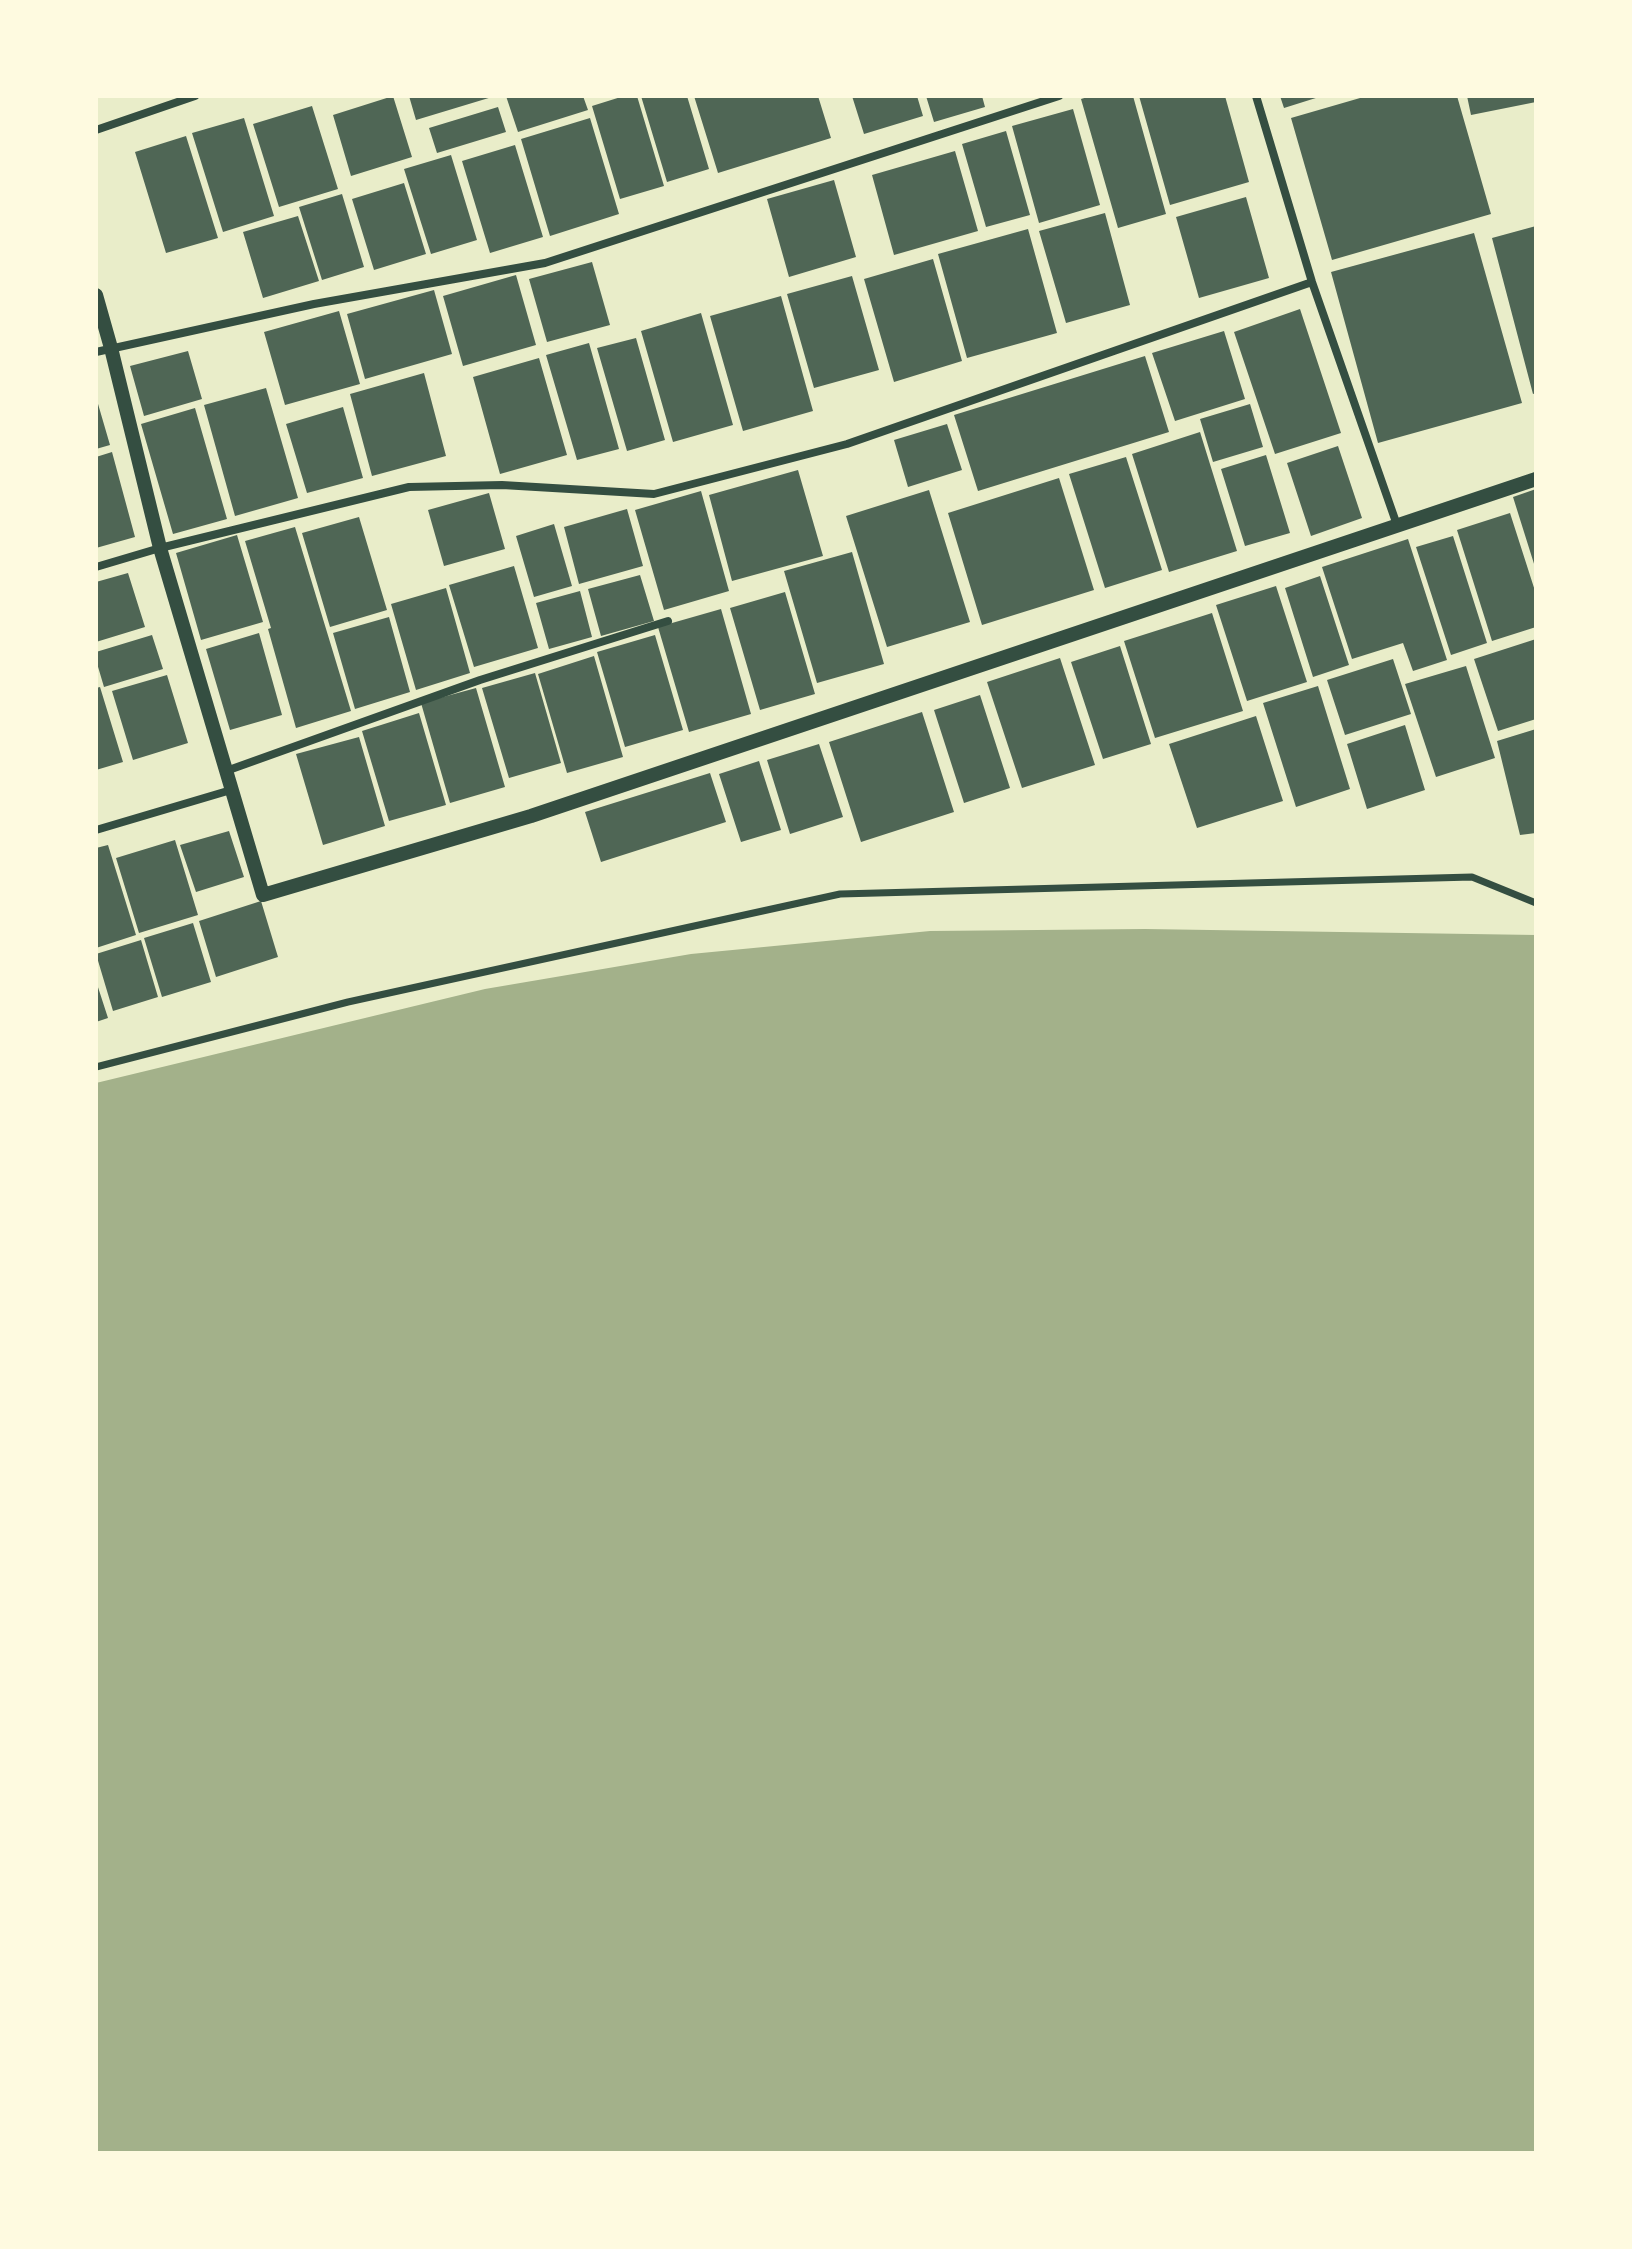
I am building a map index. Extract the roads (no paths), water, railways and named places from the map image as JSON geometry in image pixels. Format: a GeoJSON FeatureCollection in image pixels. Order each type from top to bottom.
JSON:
{"type":"FeatureCollection","features":[{"type":"Feature","properties":{"kind":"street"},"geometry":{"type":"LineString","coordinates":[[96,130],[195,96]]}},
{"type":"Feature","properties":{"kind":"street"},"geometry":{"type":"LineString","coordinates":[[96,352],[314,304],[545,263],[1059,96]]}},
{"type":"Feature","properties":{"kind":"street"},"geometry":{"type":"LineString","coordinates":[[1256,96],[1312,282],[1397,525]]}},
{"type":"Feature","properties":{"kind":"street"},"geometry":{"type":"LineString","coordinates":[[96,567],[160,548],[409,487],[502,485],[654,494],[847,444],[1312,282]]}},
{"type":"Feature","properties":{"kind":"street"},"geometry":{"type":"LineString","coordinates":[[96,295],[160,548],[263,895],[531,816],[1536,479]]}},
{"type":"Feature","properties":{"kind":"street"},"geometry":{"type":"LineString","coordinates":[[225,771],[480,680],[668,621]]}},
{"type":"Feature","properties":{"kind":"street"},"geometry":{"type":"LineString","coordinates":[[96,830],[231,790]]}},
{"type":"Feature","properties":{"kind":"street"},"geometry":{"type":"LineString","coordinates":[[96,1067],[348,1002],[840,894],[1472,877],[1536,903]]}}]}
